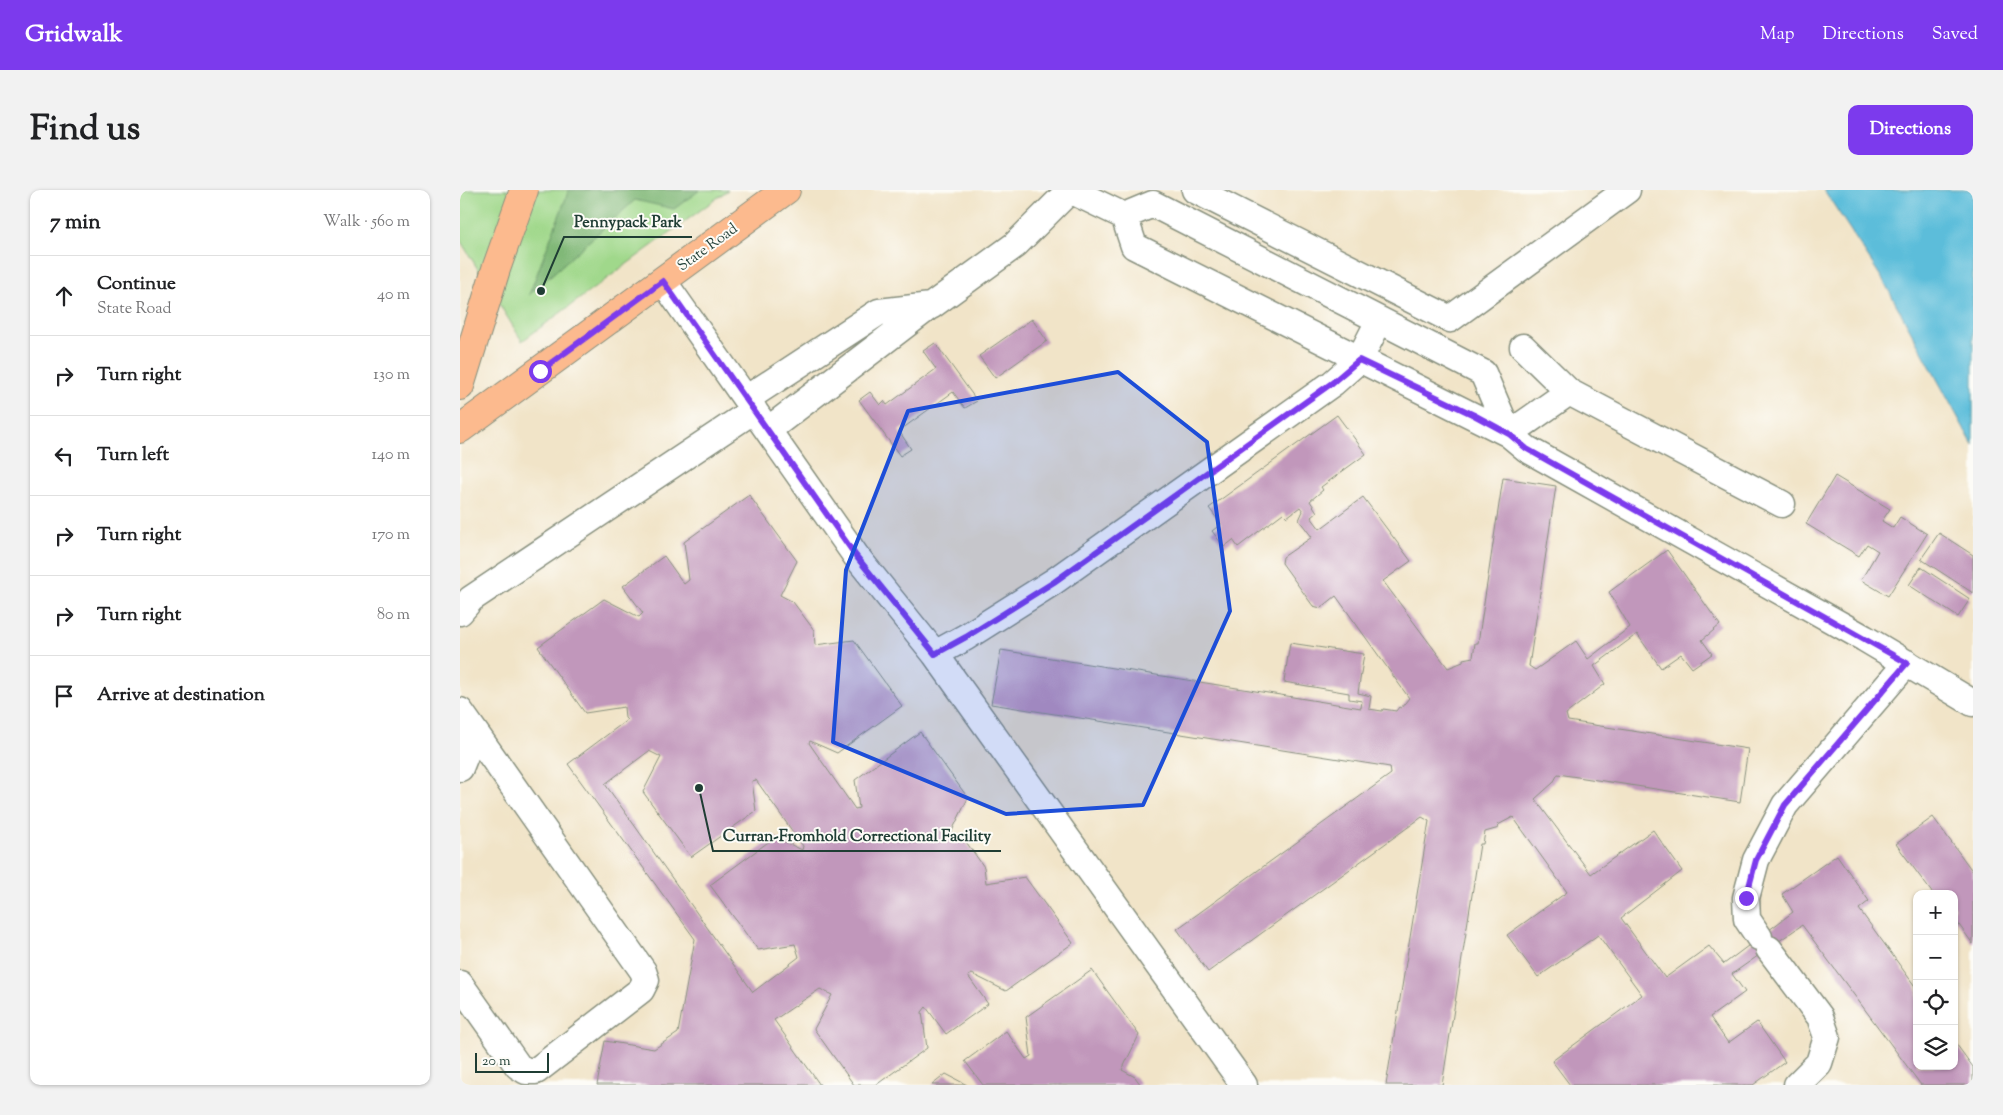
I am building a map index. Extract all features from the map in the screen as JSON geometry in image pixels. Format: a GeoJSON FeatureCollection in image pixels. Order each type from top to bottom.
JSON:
{"type":"FeatureCollection","features":[{"type":"Feature","properties":{"kind":"main road"},"geometry":{"type":"LineString","coordinates":[[460,386],[496,269],[524,190]]}},
{"type":"Feature","properties":{"kind":"main road","name":"State Road"},"geometry":{"type":"LineString","coordinates":[[460,429],[786,190]]}},
{"type":"Feature","properties":{"kind":"lane"},"geometry":{"type":"LineString","coordinates":[[460,612],[471,600],[756,413],[930,306],[1015,245],[1070,190],[1124,216],[1134,246],[1509,434],[1527,449],[1907,663],[1973,703]]}},
{"type":"Feature","properties":{"kind":"lane"},"geometry":{"type":"LineString","coordinates":[[1196,190],[1450,319],[1627,190]]}},
{"type":"Feature","properties":{"kind":"lane"},"geometry":{"type":"LineString","coordinates":[[1124,216],[1153,204],[1483,373],[1509,434]]}},
{"type":"Feature","properties":{"kind":"lane"},"geometry":{"type":"LineString","coordinates":[[663,281],[856,556],[935,654],[1244,1085]]}},
{"type":"Feature","properties":{"kind":"lane"},"geometry":{"type":"LineString","coordinates":[[756,413],[879,312],[930,306]]}},
{"type":"Feature","properties":{"kind":"lane"},"geometry":{"type":"LineString","coordinates":[[935,654],[966,637],[1054,582],[1332,383],[1359,360],[1379,321]]}},
{"type":"Feature","properties":{"kind":"lane"},"geometry":{"type":"LineString","coordinates":[[1523,347],[1569,392],[1782,504]]}},
{"type":"Feature","properties":{"kind":"lane"},"geometry":{"type":"LineString","coordinates":[[1509,434],[1569,392]]}},
{"type":"Feature","properties":{"kind":"lane"},"geometry":{"type":"LineString","coordinates":[[1797,1085],[1819,1063],[1827,1037],[1820,1018],[1747,919],[1746,898],[1756,860],[1785,805],[1907,663]]}},
{"type":"Feature","properties":{"kind":"lane"},"geometry":{"type":"LineString","coordinates":[[460,711],[643,971],[646,980],[641,990],[536,1071],[526,1071],[518,1066],[460,984]]}},
{"type":"Feature","properties":{"kind":"lane"},"geometry":{"type":"LineString","coordinates":[[460,768],[474,733]]}},
{"type":"Feature","properties":{"kind":"highlighted area"},"geometry":{"type":"Polygon","coordinates":[[[1118,372],[1207,442],[1230,611],[1143,805],[1006,814],[833,742],[846,570],[908,411],[1118,372]]]}},
{"type":"Feature","properties":{"kind":"green space"},"geometry":{"type":"Polygon","coordinates":[[[460,190],[728,190],[522,341],[460,240],[460,190]]]}},
{"type":"Feature","properties":{"kind":"green space"},"geometry":{"type":"Polygon","coordinates":[[[569,190],[700,190],[674,209],[635,200],[529,295],[569,190]]]}},
{"type":"Feature","properties":{"kind":"water"},"geometry":{"type":"Polygon","coordinates":[[[1824,190],[1973,190],[1973,445],[1883,280],[1824,190]]]}},
{"type":"Feature","properties":{"kind":"building"},"geometry":{"type":"Polygon","coordinates":[[[1032,319],[1047,341],[995,378],[979,356],[1032,319]]]}},
{"type":"Feature","properties":{"kind":"building"},"geometry":{"type":"Polygon","coordinates":[[[935,343],[977,401],[965,408],[953,392],[899,431],[911,449],[900,456],[859,400],[870,392],[880,405],[884,401],[887,405],[936,369],[923,351],[935,343]]]}},
{"type":"Feature","properties":{"kind":"building"},"geometry":{"type":"Polygon","coordinates":[[[1337,415],[1366,454],[1321,487],[1323,490],[1310,501],[1317,512],[1311,517],[1320,529],[1363,497],[1411,561],[1383,581],[1448,668],[1463,662],[1463,659],[1473,657],[1475,643],[1478,643],[1503,478],[1556,486],[1529,666],[1535,670],[1576,641],[1588,659],[1630,627],[1609,592],[1667,550],[1720,625],[1702,640],[1712,654],[1692,668],[1681,654],[1661,668],[1637,634],[1594,666],[1605,684],[1566,714],[1568,721],[1748,749],[1740,802],[1558,774],[1553,783],[1535,799],[1591,874],[1653,830],[1682,871],[1621,918],[1665,978],[1709,946],[1724,964],[1793,912],[1782,894],[1837,855],[1869,901],[1859,909],[1913,983],[1913,1070],[1958,1070],[1958,1046],[1973,1067],[1973,1085],[1921,1085],[1802,925],[1732,974],[1745,992],[1710,1017],[1728,1043],[1757,1022],[1785,1062],[1753,1085],[1570,1085],[1552,1061],[1642,995],[1598,935],[1538,977],[1507,935],[1567,892],[1513,817],[1498,825],[1499,828],[1485,832],[1483,844],[1480,844],[1442,1085],[1386,1085],[1429,821],[1422,817],[1208,972],[1177,929],[1391,774],[1390,767],[991,704],[1001,650],[1361,708],[1362,701],[1349,699],[1349,693],[1284,682],[1290,643],[1364,654],[1358,693],[1371,696],[1369,709],[1396,711],[1399,707],[1401,708],[1409,698],[1336,596],[1321,608],[1313,606],[1282,563],[1283,557],[1312,537],[1299,520],[1303,511],[1300,507],[1287,517],[1283,513],[1238,547],[1233,540],[1224,547],[1212,531],[1221,524],[1209,508],[1337,415]]]}},
{"type":"Feature","properties":{"kind":"building"},"geometry":{"type":"Polygon","coordinates":[[[1835,476],[1890,509],[1882,521],[1893,528],[1900,517],[1927,534],[1888,596],[1861,580],[1878,551],[1867,544],[1859,556],[1806,524],[1835,476]]]}},
{"type":"Feature","properties":{"kind":"building"},"geometry":{"type":"Polygon","coordinates":[[[749,495],[797,561],[780,595],[793,602],[814,630],[815,645],[854,640],[902,706],[837,753],[810,741],[809,743],[855,809],[859,808],[855,780],[920,732],[968,798],[951,833],[964,839],[984,867],[986,883],[1025,877],[1073,943],[1006,991],[972,974],[968,976],[988,1004],[946,1034],[926,1007],[922,1012],[927,1048],[876,1085],[854,1085],[814,1029],[832,995],[820,989],[774,1020],[820,1085],[597,1085],[605,1041],[654,1049],[678,1033],[695,939],[568,764],[627,720],[624,707],[585,713],[538,647],[604,599],[639,617],[643,613],[623,586],[664,556],[684,584],[689,580],[684,542],[749,495]],[[649,751],[605,784],[753,992],[799,957],[795,944],[758,950],[710,885],[775,837],[802,850],[803,846],[756,780],[752,781],[756,811],[691,857],[643,792],[661,757],[649,751]]]}},
{"type":"Feature","properties":{"kind":"building"},"geometry":{"type":"Polygon","coordinates":[[[1939,533],[1973,555],[1973,593],[1921,559],[1939,533]]]}},
{"type":"Feature","properties":{"kind":"building"},"geometry":{"type":"Polygon","coordinates":[[[1921,567],[1970,599],[1958,617],[1909,585],[1921,567]]]}},
{"type":"Feature","properties":{"kind":"building"},"geometry":{"type":"Polygon","coordinates":[[[1933,817],[1973,872],[1973,944],[1958,923],[1958,890],[1930,890],[1896,844],[1933,817]]]}},
{"type":"Feature","properties":{"kind":"building"},"geometry":{"type":"Polygon","coordinates":[[[1092,970],[1139,1035],[1122,1070],[1135,1077],[1141,1085],[983,1085],[965,1061],[1006,1031],[1026,1059],[1031,1056],[1026,1017],[1092,970]]]}},
{"type":"Feature","properties":{"kind":"building"},"geometry":{"type":"Polygon","coordinates":[[[946,1074],[967,1085],[932,1085],[946,1074]]]}},
{"type":"Feature","properties":{"kind":"place","name":"Pennypack Park"},"geometry":{"type":"Point","coordinates":[541,291]}},
{"type":"Feature","properties":{"kind":"place","name":"Curran-Fromhold Correctional Facility"},"geometry":{"type":"Point","coordinates":[699,788]}},
{"type":"Feature","properties":{"kind":"route"},"geometry":{"type":"LineString","coordinates":[[540,371],[663,281],[856,556],[935,654],[966,637],[1054,582],[1332,383],[1359,360],[1396,376],[1509,434],[1527,449],[1907,663],[1785,805],[1756,860],[1746,898]]}}]}
